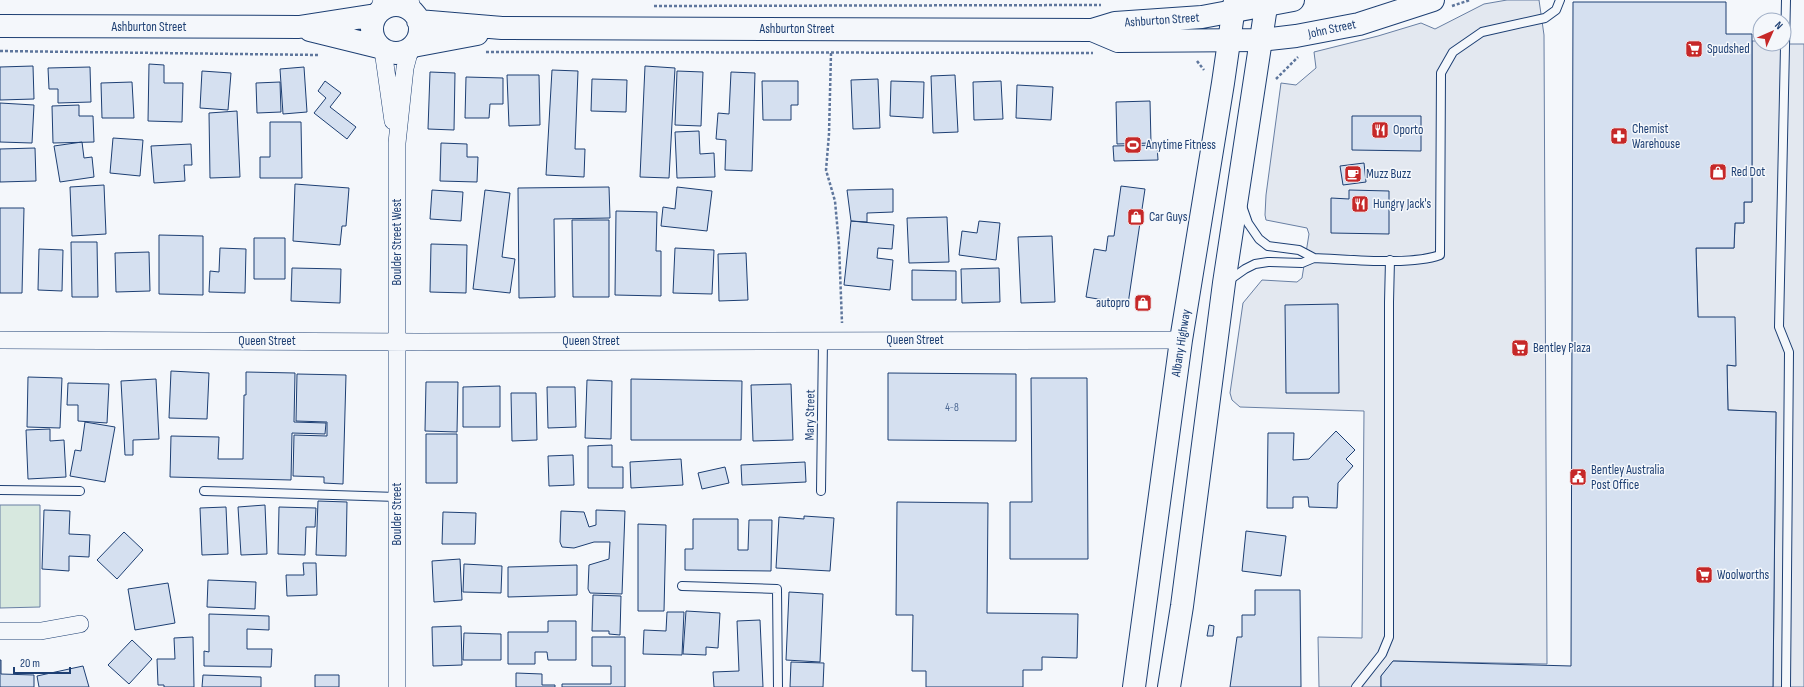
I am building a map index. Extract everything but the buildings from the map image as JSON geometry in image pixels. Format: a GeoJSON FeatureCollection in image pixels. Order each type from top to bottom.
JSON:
{"type":"FeatureCollection","features":[{"type":"Feature","properties":{"kind":"main road"},"geometry":{"type":"LineString","coordinates":[[1234,6],[1293,0]]}},
{"type":"Feature","properties":{"kind":"main road","name":"John Street"},"geometry":{"type":"LineString","coordinates":[[1228,42],[1296,36],[1359,24],[1433,0]]}},
{"type":"Feature","properties":{"kind":"main road"},"geometry":{"type":"LineString","coordinates":[[1169,687],[1184,590],[1224,283],[1266,3]]}},
{"type":"Feature","properties":{"kind":"main road"},"geometry":{"type":"LineString","coordinates":[[397,5],[414,11],[419,34],[412,47],[400,53],[388,52],[381,48],[375,41],[372,28],[379,9],[397,5]]}},
{"type":"Feature","properties":{"kind":"main road","name":"Ashburton Street"},"geometry":{"type":"LineString","coordinates":[[414,11],[502,28],[1092,30],[1115,23],[1197,18],[1234,6]]}},
{"type":"Feature","properties":{"kind":"main road","name":"Albany Highway"},"geometry":{"type":"LineString","coordinates":[[1134,687],[1181,340],[1224,83],[1228,42],[1234,6]]}},
{"type":"Feature","properties":{"kind":"main road","name":"Ashburton Street"},"geometry":{"type":"LineString","coordinates":[[0,26],[299,27],[379,9]]}},
{"type":"Feature","properties":{"kind":"main road","name":"Ashburton Street"},"geometry":{"type":"LineString","coordinates":[[299,27],[381,48]]}},
{"type":"Feature","properties":{"kind":"main road","name":"Ashburton Street"},"geometry":{"type":"LineString","coordinates":[[412,47],[502,28]]}},
{"type":"Feature","properties":{"kind":"main road","name":"Ashburton Street"},"geometry":{"type":"LineString","coordinates":[[1092,30],[1118,40],[1228,42]]}},
{"type":"Feature","properties":{"kind":"street","name":"Boulder Street West"},"geometry":{"type":"LineString","coordinates":[[398,342],[397,143],[405,68],[412,47]]}},
{"type":"Feature","properties":{"kind":"street","name":"Boulder Street West"},"geometry":{"type":"LineString","coordinates":[[381,48],[397,143]]}},
{"type":"Feature","properties":{"kind":"street","name":"Queen Street"},"geometry":{"type":"LineString","coordinates":[[0,340],[398,342],[1181,340]]}},
{"type":"Feature","properties":{"kind":"street","name":"Boulder Street"},"geometry":{"type":"LineString","coordinates":[[397,687],[398,342]]}},
{"type":"Feature","properties":{"kind":"street"},"geometry":{"type":"LineString","coordinates":[[0,631],[40,631],[80,624]]}},
{"type":"Feature","properties":{"kind":"lane"},"geometry":{"type":"LineString","coordinates":[[1224,283],[1255,264],[1268,262],[1302,263],[1314,258],[1390,260],[1429,259],[1440,255],[1441,72],[1453,52],[1482,32],[1545,18],[1556,10],[1560,0]]}},
{"type":"Feature","properties":{"kind":"lane"},"geometry":{"type":"LineString","coordinates":[[1786,0],[1779,327],[1789,352],[1786,687]]}},
{"type":"Feature","properties":{"kind":"lane"},"geometry":{"type":"LineString","coordinates":[[1238,197],[1248,223],[1259,239],[1268,246],[1299,250],[1314,258]]}},
{"type":"Feature","properties":{"kind":"lane"},"geometry":{"type":"LineString","coordinates":[[1356,687],[1382,654],[1389,637],[1390,260]]}},
{"type":"Feature","properties":{"kind":"lane","name":"Mary Street"},"geometry":{"type":"LineString","coordinates":[[821,490],[823,340]]}},
{"type":"Feature","properties":{"kind":"lane"},"geometry":{"type":"LineString","coordinates":[[0,490],[80,491]]}},
{"type":"Feature","properties":{"kind":"lane"},"geometry":{"type":"LineString","coordinates":[[204,491],[397,497]]}},
{"type":"Feature","properties":{"kind":"lane"},"geometry":{"type":"LineString","coordinates":[[682,586],[778,589],[778,687]]}},
{"type":"Feature","properties":{"kind":"path"},"geometry":{"type":"LineString","coordinates":[[648,6],[1103,5]]}},
{"type":"Feature","properties":{"kind":"path"},"geometry":{"type":"LineString","coordinates":[[0,51],[324,55]]}},
{"type":"Feature","properties":{"kind":"path"},"geometry":{"type":"LineString","coordinates":[[485,52],[1094,54]]}},
{"type":"Feature","properties":{"kind":"path"},"geometry":{"type":"LineString","coordinates":[[831,53],[829,134],[826,170],[835,201],[839,245],[842,340]]}},
{"type":"Feature","properties":{"kind":"path"},"geometry":{"type":"LineString","coordinates":[[1193,57],[1204,70]]}},
{"type":"Feature","properties":{"kind":"shaded area"},"geometry":{"type":"Polygon","coordinates":[[[1507,0],[1539,0],[1544,35],[1547,664],[1393,661],[1381,676],[1381,687],[1319,687],[1318,637],[1362,638],[1364,411],[1240,407],[1232,400],[1230,393],[1243,303],[1262,280],[1297,282],[1302,278],[1309,234],[1307,228],[1266,220],[1265,215],[1266,195],[1281,83],[1296,85],[1316,68],[1314,52],[1378,36],[1421,23],[1435,29],[1484,4],[1507,0]]]}},
{"type":"Feature","properties":{"kind":"shaded area"},"geometry":{"type":"Polygon","coordinates":[[[1792,44],[1804,44],[1804,687],[1773,687],[1776,412],[1728,410],[1727,365],[1735,366],[1698,317],[1696,248],[1734,248],[1735,223],[1744,223],[1744,202],[1752,202],[1752,52],[1792,52],[1792,44]]]}},
{"type":"Feature","properties":{"kind":"shaded area"},"geometry":{"type":"Polygon","coordinates":[[[0,505],[40,505],[40,607],[0,608],[0,505]]]}},
{"type":"Feature","properties":{"kind":"place","name":"Spudshed"},"geometry":{"type":"Point","coordinates":[1694,49]}},
{"type":"Feature","properties":{"kind":"place","name":"Oporto"},"geometry":{"type":"Point","coordinates":[1380,130]}},
{"type":"Feature","properties":{"kind":"place","name":"Chemist Warehouse"},"geometry":{"type":"Point","coordinates":[1619,136]}},
{"type":"Feature","properties":{"kind":"place","name":"Anytime Fitness"},"geometry":{"type":"Point","coordinates":[1133,145]}},
{"type":"Feature","properties":{"kind":"place","name":"Red Dot"},"geometry":{"type":"Point","coordinates":[1718,172]}},
{"type":"Feature","properties":{"kind":"place","name":"Muzz Buzz"},"geometry":{"type":"Point","coordinates":[1353,174]}},
{"type":"Feature","properties":{"kind":"place","name":"Hungry Jack's"},"geometry":{"type":"Point","coordinates":[1360,204]}},
{"type":"Feature","properties":{"kind":"place","name":"Car Guys"},"geometry":{"type":"Point","coordinates":[1136,217]}},
{"type":"Feature","properties":{"kind":"place","name":"autopro"},"geometry":{"type":"Point","coordinates":[1143,303]}},
{"type":"Feature","properties":{"kind":"place","name":"Bentley Plaza"},"geometry":{"type":"Point","coordinates":[1520,348]}},
{"type":"Feature","properties":{"kind":"place","name":"Bentley Australia Post Office"},"geometry":{"type":"Point","coordinates":[1578,477]}},
{"type":"Feature","properties":{"kind":"place","name":"Woolworths"},"geometry":{"type":"Point","coordinates":[1704,575]}}]}
